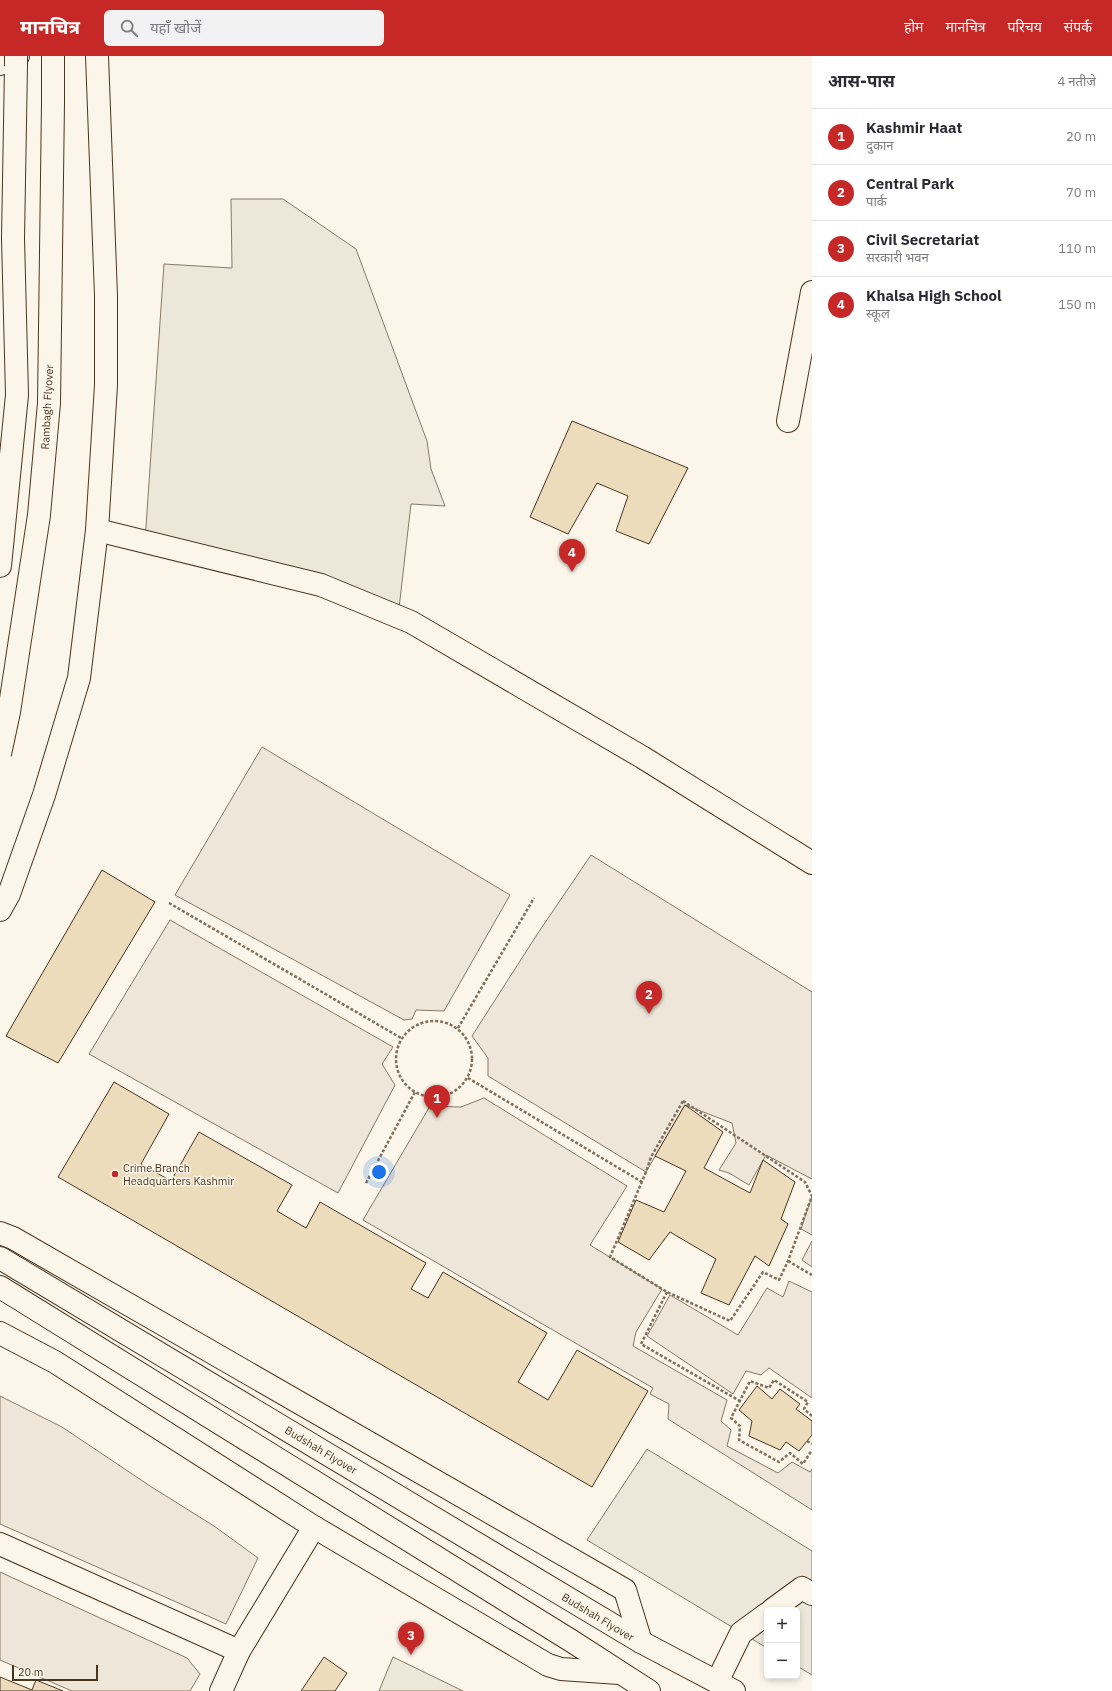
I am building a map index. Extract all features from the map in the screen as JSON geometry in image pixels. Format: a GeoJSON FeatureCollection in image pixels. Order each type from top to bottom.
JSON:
{"type":"FeatureCollection","features":[{"type":"Feature","properties":{"kind":"main road"},"geometry":{"type":"LineString","coordinates":[[0,64],[17,56],[13,238],[17,396],[0,566]]}},
{"type":"Feature","properties":{"kind":"main road","name":"Rambagh Flyover"},"geometry":{"type":"LineString","coordinates":[[0,754],[10,704],[39,515],[49,403],[53,56]]}},
{"type":"Feature","properties":{"kind":"main road"},"geometry":{"type":"LineString","coordinates":[[0,910],[9,894],[42,802],[79,678],[97,530],[106,385],[104,214],[99,125],[98,56]]}},
{"type":"Feature","properties":{"kind":"main road"},"geometry":{"type":"LineString","coordinates":[[788,421],[812,292]]}},
{"type":"Feature","properties":{"kind":"main road"},"geometry":{"type":"LineString","coordinates":[[97,530],[321,585],[411,622],[642,757],[812,863]]}},
{"type":"Feature","properties":{"kind":"main road"},"geometry":{"type":"LineString","coordinates":[[0,1233],[13,1238],[625,1590],[641,1642]]}},
{"type":"Feature","properties":{"kind":"main road","name":"Budshah Flyover"},"geometry":{"type":"LineString","coordinates":[[0,1258],[641,1642],[725,1687]]}},
{"type":"Feature","properties":{"kind":"main road"},"geometry":{"type":"LineString","coordinates":[[0,1286],[570,1640],[648,1691]]}},
{"type":"Feature","properties":{"kind":"main road"},"geometry":{"type":"LineString","coordinates":[[0,1333],[55,1362],[314,1527],[548,1665],[561,1669],[622,1674]]}},
{"type":"Feature","properties":{"kind":"main road"},"geometry":{"type":"LineString","coordinates":[[221,1691],[239,1651],[314,1527]]}},
{"type":"Feature","properties":{"kind":"main road"},"geometry":{"type":"LineString","coordinates":[[0,1544],[239,1651]]}},
{"type":"Feature","properties":{"kind":"main road"},"geometry":{"type":"LineString","coordinates":[[776,1607],[802,1588],[812,1594]]}},
{"type":"Feature","properties":{"kind":"main road"},"geometry":{"type":"LineString","coordinates":[[725,1687],[741,1633],[764,1616]]}},
{"type":"Feature","properties":{"kind":"path"},"geometry":{"type":"LineString","coordinates":[[458,1028],[534,898]]}},
{"type":"Feature","properties":{"kind":"path"},"geometry":{"type":"LineString","coordinates":[[169,903],[401,1038]]}},
{"type":"Feature","properties":{"kind":"path"},"geometry":{"type":"LineString","coordinates":[[434,1020],[446,1022],[458,1028],[468,1041],[473,1056],[472,1067],[468,1078],[460,1087],[450,1094],[439,1097],[426,1097],[415,1092],[405,1085],[398,1074],[395,1062],[396,1050],[401,1038],[410,1028],[421,1022],[434,1020]]}},
{"type":"Feature","properties":{"kind":"path"},"geometry":{"type":"LineString","coordinates":[[468,1078],[642,1182]]}},
{"type":"Feature","properties":{"kind":"path"},"geometry":{"type":"LineString","coordinates":[[366,1183],[415,1092]]}},
{"type":"Feature","properties":{"kind":"path"},"geometry":{"type":"LineString","coordinates":[[683,1101],[805,1182],[812,1196],[788,1261],[779,1280],[763,1272],[730,1321],[667,1292],[610,1257],[642,1182],[651,1157],[683,1101]]}},
{"type":"Feature","properties":{"kind":"path"},"geometry":{"type":"LineString","coordinates":[[788,1261],[812,1274]]}},
{"type":"Feature","properties":{"kind":"path"},"geometry":{"type":"LineString","coordinates":[[667,1292],[641,1344],[740,1401]]}},
{"type":"Feature","properties":{"kind":"path"},"geometry":{"type":"LineString","coordinates":[[812,1416],[804,1409],[808,1402],[774,1380],[769,1388],[750,1381],[731,1418],[740,1426],[738,1440],[779,1462],[790,1453],[804,1464],[812,1450]]}},
{"type":"Feature","properties":{"kind":"path"},"geometry":{"type":"LineString","coordinates":[[807,1441],[812,1444]]}},
{"type":"Feature","properties":{"kind":"shaded area"},"geometry":{"type":"Polygon","coordinates":[[[231,199],[283,199],[356,249],[427,441],[431,469],[445,506],[411,504],[398,617],[145,541],[164,264],[232,268],[231,199]]]}},
{"type":"Feature","properties":{"kind":"shaded area"},"geometry":{"type":"Polygon","coordinates":[[[262,747],[510,895],[444,1011],[416,1010],[412,1019],[404,1020],[175,895],[262,747]]]}},
{"type":"Feature","properties":{"kind":"shaded area"},"geometry":{"type":"Polygon","coordinates":[[[591,855],[812,992],[812,1179],[766,1155],[749,1185],[729,1173],[719,1170],[736,1143],[732,1123],[685,1105],[646,1172],[488,1076],[488,1058],[472,1036],[538,933],[591,855]]]}},
{"type":"Feature","properties":{"kind":"shaded area"},"geometry":{"type":"Polygon","coordinates":[[[170,920],[393,1047],[382,1064],[395,1085],[338,1193],[89,1054],[170,920]]]}},
{"type":"Feature","properties":{"kind":"shaded area"},"geometry":{"type":"Polygon","coordinates":[[[484,1098],[627,1186],[590,1245],[662,1289],[636,1332],[633,1346],[727,1400],[721,1421],[731,1430],[727,1446],[778,1473],[792,1462],[810,1472],[812,1469],[812,1510],[668,1419],[669,1404],[650,1394],[653,1388],[363,1220],[430,1106],[461,1107],[484,1098]]]}},
{"type":"Feature","properties":{"kind":"shaded area"},"geometry":{"type":"Polygon","coordinates":[[[812,1196],[812,1235],[801,1229],[812,1196]]]}},
{"type":"Feature","properties":{"kind":"shaded area"},"geometry":{"type":"Polygon","coordinates":[[[812,1241],[812,1267],[802,1260],[812,1241]]]}},
{"type":"Feature","properties":{"kind":"shaded area"},"geometry":{"type":"Polygon","coordinates":[[[789,1281],[812,1292],[812,1398],[769,1368],[761,1375],[746,1371],[733,1394],[647,1336],[670,1295],[738,1335],[767,1288],[783,1297],[789,1281]]]}},
{"type":"Feature","properties":{"kind":"shaded area"},"geometry":{"type":"Polygon","coordinates":[[[0,1396],[62,1427],[150,1486],[214,1526],[258,1558],[226,1624],[0,1524],[0,1396]]]}},
{"type":"Feature","properties":{"kind":"shaded area"},"geometry":{"type":"Polygon","coordinates":[[[647,1449],[812,1551],[812,1675],[800,1668],[800,1607],[764,1607],[764,1646],[587,1540],[647,1449]]]}},
{"type":"Feature","properties":{"kind":"shaded area"},"geometry":{"type":"Polygon","coordinates":[[[0,1572],[187,1658],[200,1674],[190,1691],[72,1691],[0,1660],[0,1572]]]}},
{"type":"Feature","properties":{"kind":"shaded area"},"geometry":{"type":"Polygon","coordinates":[[[393,1657],[463,1691],[379,1691],[393,1657]]]}},
{"type":"Feature","properties":{"kind":"building"},"geometry":{"type":"Polygon","coordinates":[[[572,421],[688,468],[649,544],[616,531],[628,496],[597,483],[568,534],[530,517],[572,421]]]}},
{"type":"Feature","properties":{"kind":"building"},"geometry":{"type":"Polygon","coordinates":[[[102,870],[155,902],[58,1063],[6,1036],[102,870]]]}},
{"type":"Feature","properties":{"kind":"building"},"geometry":{"type":"Polygon","coordinates":[[[114,1082],[169,1114],[141,1164],[171,1181],[199,1132],[292,1185],[277,1211],[306,1228],[320,1202],[426,1263],[411,1289],[428,1298],[443,1272],[547,1333],[518,1382],[548,1400],[577,1350],[648,1391],[592,1487],[58,1177],[114,1082]]]}},
{"type":"Feature","properties":{"kind":"building"},"geometry":{"type":"Polygon","coordinates":[[[685,1105],[723,1132],[704,1168],[750,1193],[763,1160],[795,1182],[781,1219],[788,1224],[769,1266],[755,1256],[729,1305],[701,1293],[716,1259],[670,1232],[649,1260],[618,1242],[636,1200],[664,1212],[686,1171],[655,1156],[685,1105]]]}},
{"type":"Feature","properties":{"kind":"building"},"geometry":{"type":"Polygon","coordinates":[[[757,1386],[772,1399],[780,1389],[800,1404],[796,1409],[812,1421],[812,1435],[799,1451],[786,1442],[780,1450],[749,1436],[752,1421],[739,1410],[757,1386]]]}},
{"type":"Feature","properties":{"kind":"building"},"geometry":{"type":"Polygon","coordinates":[[[324,1657],[347,1673],[335,1691],[301,1691],[324,1657]]]}},
{"type":"Feature","properties":{"kind":"building"},"geometry":{"type":"Polygon","coordinates":[[[0,1677],[32,1690],[36,1680],[63,1691],[0,1691],[0,1677]]]}},
{"type":"Feature","properties":{"kind":"place","name":"Khalsa High School"},"geometry":{"type":"Point","coordinates":[572,572]}},
{"type":"Feature","properties":{"kind":"place","name":"Central Park"},"geometry":{"type":"Point","coordinates":[649,1014]}},
{"type":"Feature","properties":{"kind":"place","name":"Kashmir Haat"},"geometry":{"type":"Point","coordinates":[437,1118]}},
{"type":"Feature","properties":{"kind":"place","name":"Crime Branch Headquarters Kashmir"},"geometry":{"type":"Point","coordinates":[115,1174]}},
{"type":"Feature","properties":{"kind":"place","name":"Civil Secretariat"},"geometry":{"type":"Point","coordinates":[411,1655]}}]}
